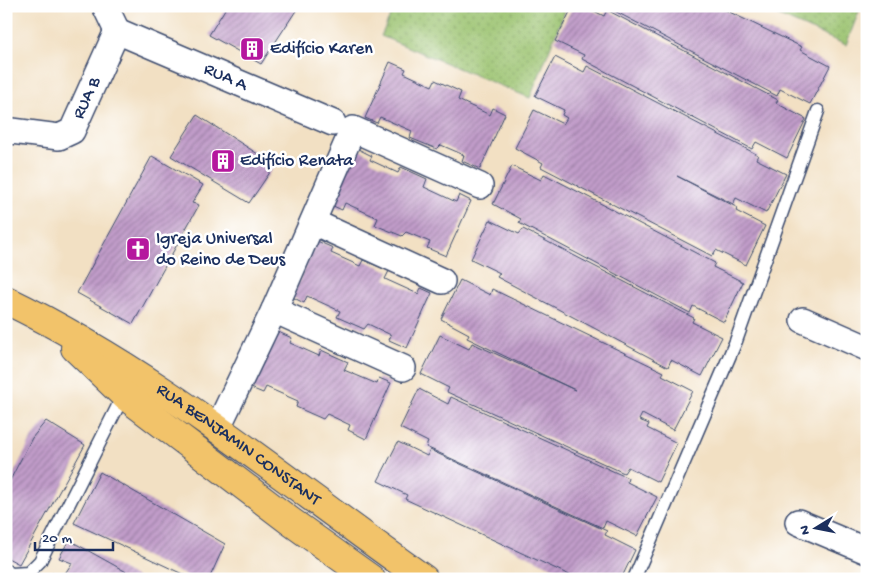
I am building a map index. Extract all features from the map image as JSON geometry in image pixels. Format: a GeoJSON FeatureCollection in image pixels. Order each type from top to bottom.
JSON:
{"type":"FeatureCollection","features":[{"type":"Feature","properties":{"kind":"main road","name":"RUA BENJAMIN CONSTANT"},"geometry":{"type":"LineString","coordinates":[[6,300],[46,319],[130,383],[290,521],[371,579]]}},
{"type":"Feature","properties":{"kind":"main road","name":"RUA BENJAMIN CONSTANT"},"geometry":{"type":"LineString","coordinates":[[130,383],[218,427],[424,579]]}},
{"type":"Feature","properties":{"kind":"street"},"geometry":{"type":"LineString","coordinates":[[105,6],[117,31]]}},
{"type":"Feature","properties":{"kind":"street","name":"RUA A"},"geometry":{"type":"LineString","coordinates":[[117,31],[333,123]]}},
{"type":"Feature","properties":{"kind":"street","name":"RUA B"},"geometry":{"type":"LineString","coordinates":[[6,133],[12,131],[59,137],[72,131],[117,31]]}},
{"type":"Feature","properties":{"kind":"street"},"geometry":{"type":"LineString","coordinates":[[218,427],[274,310],[352,129],[480,186]]}},
{"type":"Feature","properties":{"kind":"street"},"geometry":{"type":"LineString","coordinates":[[313,222],[442,280]]}},
{"type":"Feature","properties":{"kind":"street"},"geometry":{"type":"LineString","coordinates":[[274,310],[403,368]]}},
{"type":"Feature","properties":{"kind":"street"},"geometry":{"type":"LineString","coordinates":[[803,320],[867,348]]}},
{"type":"Feature","properties":{"kind":"street"},"geometry":{"type":"LineString","coordinates":[[798,522],[867,551]]}},
{"type":"Feature","properties":{"kind":"lane"},"geometry":{"type":"LineString","coordinates":[[634,579],[736,341],[818,111]]}},
{"type":"Feature","properties":{"kind":"lane"},"geometry":{"type":"LineString","coordinates":[[6,571],[11,574],[28,573],[40,561],[130,383]]}},
{"type":"Feature","properties":{"kind":"green space"},"geometry":{"type":"Polygon","coordinates":[[[395,6],[567,6],[530,98],[381,36],[395,6]]]}},
{"type":"Feature","properties":{"kind":"green space"},"geometry":{"type":"Polygon","coordinates":[[[756,6],[861,6],[846,45],[756,6]]]}},
{"type":"Feature","properties":{"kind":"building","name":"Edifício Karen"},"geometry":{"type":"Polygon","coordinates":[[[227,6],[299,6],[261,64],[209,35],[227,6]]]}},
{"type":"Feature","properties":{"kind":"building"},"geometry":{"type":"Polygon","coordinates":[[[573,6],[584,6],[604,16],[607,10],[778,100],[776,103],[806,119],[787,158],[756,142],[752,149],[582,59],[584,55],[555,41],[573,6]]]}},
{"type":"Feature","properties":{"kind":"building"},"geometry":{"type":"Polygon","coordinates":[[[605,6],[717,6],[802,47],[800,50],[830,66],[810,104],[780,89],[777,96],[605,6]]]}},
{"type":"Feature","properties":{"kind":"building"},"geometry":{"type":"Polygon","coordinates":[[[555,57],[584,72],[587,66],[758,155],[756,159],[786,174],[766,213],[736,198],[733,204],[677,176],[738,208],[736,211],[765,226],[746,265],[716,250],[712,256],[541,167],[543,163],[515,148],[534,110],[563,124],[567,118],[562,115],[564,110],[535,96],[555,57]]]}},
{"type":"Feature","properties":{"kind":"building"},"geometry":{"type":"Polygon","coordinates":[[[390,62],[406,69],[404,73],[432,86],[435,80],[461,92],[458,100],[490,115],[493,108],[505,114],[480,169],[462,161],[464,155],[441,145],[437,149],[410,138],[412,131],[380,117],[377,123],[365,118],[390,62]]]}},
{"type":"Feature","properties":{"kind":"building","name":"Edifício Renata"},"geometry":{"type":"Polygon","coordinates":[[[197,115],[275,165],[249,203],[171,156],[197,115]]]}},
{"type":"Feature","properties":{"kind":"building"},"geometry":{"type":"Polygon","coordinates":[[[356,148],[372,156],[370,160],[398,173],[401,167],[427,179],[424,187],[456,202],[459,195],[471,201],[446,256],[427,248],[430,242],[406,232],[402,236],[375,225],[378,218],[345,203],[342,210],[331,205],[356,148]]]}},
{"type":"Feature","properties":{"kind":"building","name":"Igreja Universal do Reino de Deus"},"geometry":{"type":"Polygon","coordinates":[[[152,156],[203,185],[192,203],[199,205],[133,324],[77,293],[152,156]]]}},
{"type":"Feature","properties":{"kind":"building"},"geometry":{"type":"Polygon","coordinates":[[[512,166],[541,180],[544,174],[715,263],[713,267],[743,282],[724,322],[693,306],[690,313],[519,223],[521,219],[493,204],[512,166]]]}},
{"type":"Feature","properties":{"kind":"building"},"geometry":{"type":"Polygon","coordinates":[[[490,220],[519,234],[523,229],[694,318],[692,322],[722,337],[702,376],[671,360],[668,367],[497,277],[500,273],[471,259],[490,220]]]}},
{"type":"Feature","properties":{"kind":"building"},"geometry":{"type":"Polygon","coordinates":[[[317,241],[333,248],[331,253],[360,266],[363,260],[389,271],[385,279],[418,294],[421,288],[432,293],[407,348],[389,340],[391,335],[368,324],[364,329],[337,317],[340,311],[307,296],[304,303],[292,297],[317,241]]]}},
{"type":"Feature","properties":{"kind":"building"},"geometry":{"type":"Polygon","coordinates":[[[460,280],[490,295],[492,289],[664,372],[662,375],[693,391],[673,430],[642,414],[639,420],[649,424],[647,428],[677,443],[658,482],[628,467],[624,473],[447,392],[449,388],[421,374],[440,335],[469,349],[472,343],[575,390],[467,338],[469,334],[441,319],[460,280]]]}},
{"type":"Feature","properties":{"kind":"building"},"geometry":{"type":"Polygon","coordinates":[[[276,331],[292,338],[290,343],[319,356],[321,350],[348,362],[344,370],[377,384],[379,378],[391,383],[366,439],[348,430],[350,425],[327,414],[323,419],[296,407],[298,401],[266,387],[263,393],[251,388],[276,331]]]}},
{"type":"Feature","properties":{"kind":"building"},"geometry":{"type":"Polygon","coordinates":[[[419,389],[448,404],[451,397],[628,478],[627,482],[657,497],[637,536],[606,521],[603,528],[426,447],[428,442],[400,428],[419,389]]]}},
{"type":"Feature","properties":{"kind":"building"},"geometry":{"type":"Polygon","coordinates":[[[6,404],[11,407],[6,415],[6,404]]]}},
{"type":"Feature","properties":{"kind":"building"},"geometry":{"type":"Polygon","coordinates":[[[46,421],[85,445],[19,564],[6,557],[6,488],[32,438],[46,421]]]}},
{"type":"Feature","properties":{"kind":"building"},"geometry":{"type":"Polygon","coordinates":[[[398,442],[427,456],[430,450],[607,531],[605,535],[635,550],[621,579],[594,579],[585,574],[582,579],[578,579],[405,499],[407,495],[378,481],[398,442]]]}},
{"type":"Feature","properties":{"kind":"building"},"geometry":{"type":"Polygon","coordinates":[[[100,472],[225,544],[209,579],[193,579],[74,523],[100,472]]]}},
{"type":"Feature","properties":{"kind":"building"},"geometry":{"type":"Polygon","coordinates":[[[69,540],[139,579],[49,579],[52,573],[62,578],[72,563],[59,558],[69,540]]]}},
{"type":"Feature","properties":{"kind":"place","name":"Edifício Karen"},"geometry":{"type":"Point","coordinates":[252,49]}},
{"type":"Feature","properties":{"kind":"place","name":"Edifício Renata"},"geometry":{"type":"Point","coordinates":[223,161]}},
{"type":"Feature","properties":{"kind":"place","name":"Igreja Universal do Reino de Deus"},"geometry":{"type":"Point","coordinates":[138,249]}}]}
